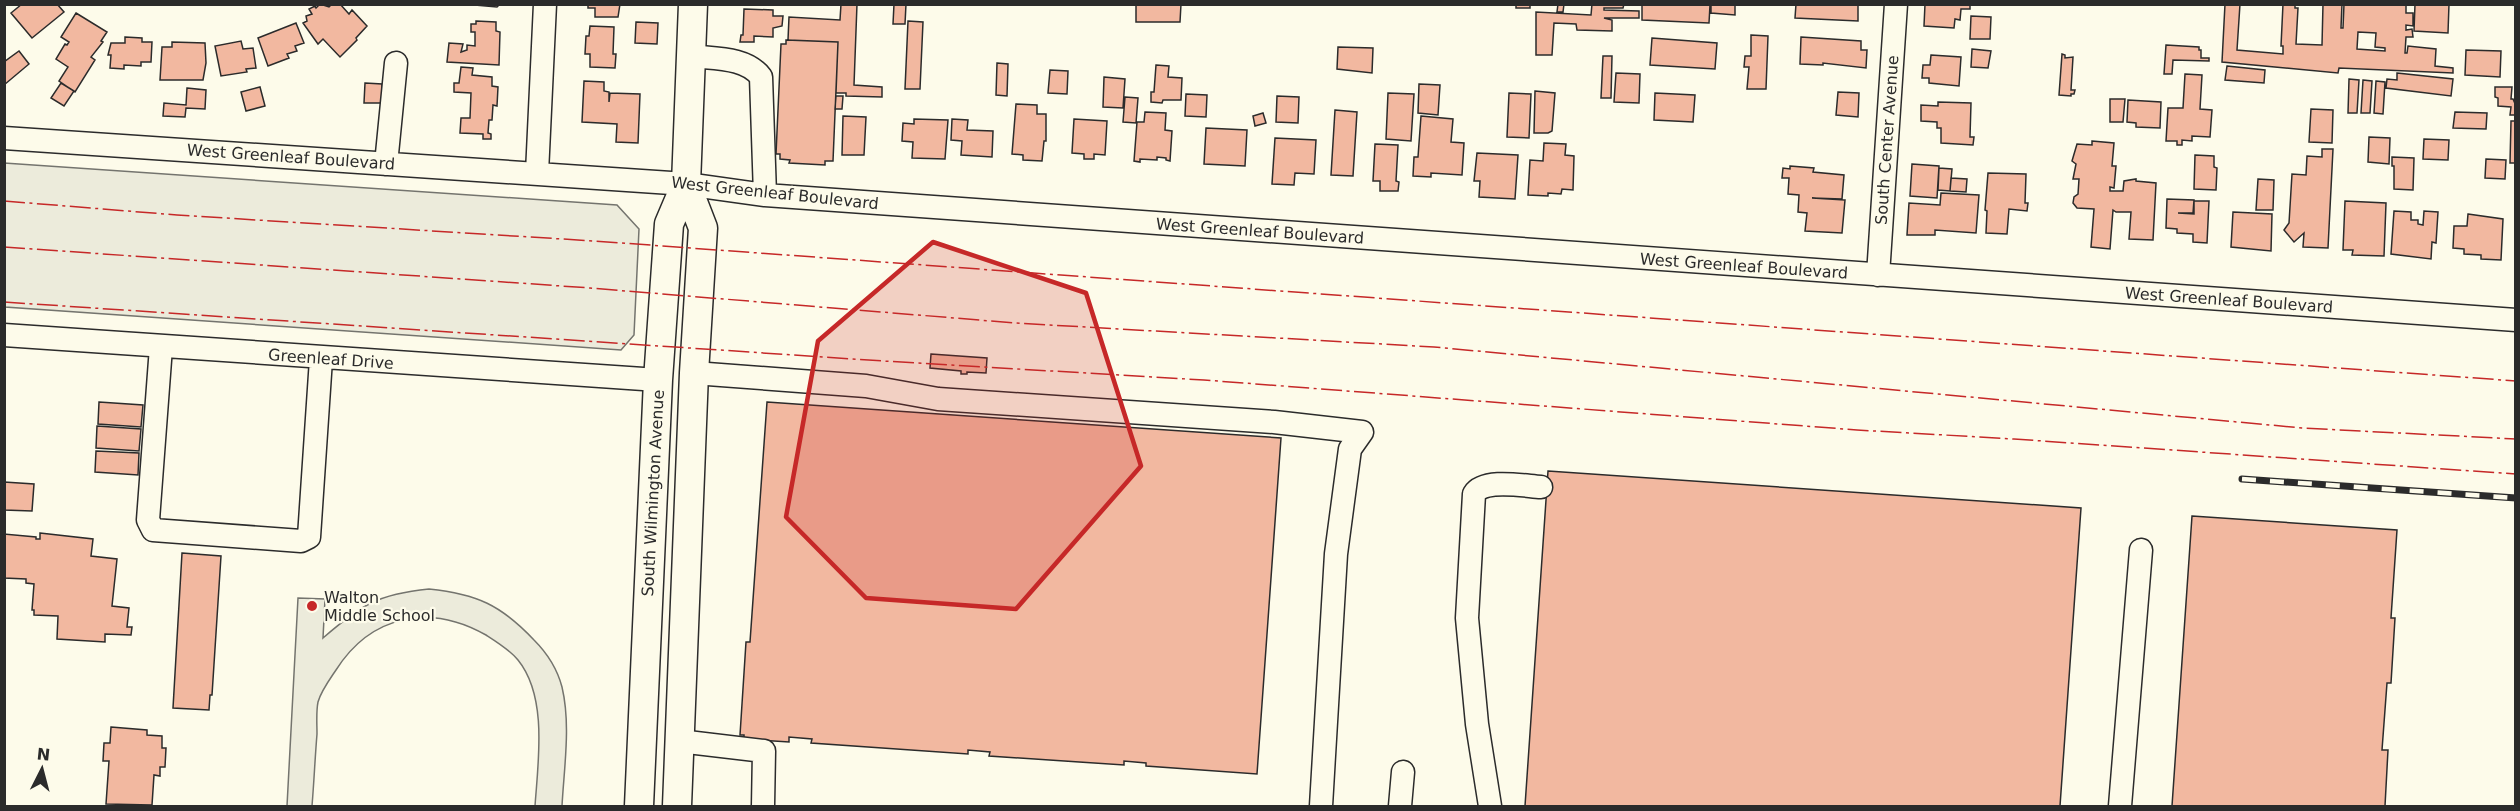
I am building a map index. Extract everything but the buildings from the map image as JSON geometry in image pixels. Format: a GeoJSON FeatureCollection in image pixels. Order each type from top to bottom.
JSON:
{"type":"FeatureCollection","features":[{"type":"Feature","properties":{"kind":"main road","name":"South Wilmington Avenue"},"geometry":{"type":"LineString","coordinates":[[639,807],[658,380],[669,224],[686,184],[693,4]]}},
{"type":"Feature","properties":{"kind":"main road","name":"South Wilmington Avenue"},"geometry":{"type":"LineString","coordinates":[[677,807],[694,373],[703,228],[686,184]]}},
{"type":"Feature","properties":{"kind":"street"},"geometry":{"type":"LineString","coordinates":[[537,173],[545,4]]}},
{"type":"Feature","properties":{"kind":"street","name":"South Center Avenue"},"geometry":{"type":"LineString","coordinates":[[1878,275],[1896,4]]}},
{"type":"Feature","properties":{"kind":"street"},"geometry":{"type":"LineString","coordinates":[[691,56],[736,62],[754,67],[761,77],[765,195]]}},
{"type":"Feature","properties":{"kind":"street"},"geometry":{"type":"LineString","coordinates":[[386,164],[396,63]]}},
{"type":"Feature","properties":{"kind":"street","name":"West Greenleaf Boulevard"},"geometry":{"type":"LineString","coordinates":[[4,138],[537,173],[686,184],[765,195],[2516,320]]}},
{"type":"Feature","properties":{"kind":"street","name":"Greenleaf Drive"},"geometry":{"type":"LineString","coordinates":[[4,335],[321,359],[658,380]]}},
{"type":"Feature","properties":{"kind":"street"},"geometry":{"type":"LineString","coordinates":[[161,347],[148,520],[153,530],[164,531],[301,541],[309,537],[321,359]]}},
{"type":"Feature","properties":{"kind":"street"},"geometry":{"type":"LineString","coordinates":[[694,373],[866,386],[938,399],[1274,422],[1362,432],[1350,449],[1336,554],[1321,807]]}},
{"type":"Feature","properties":{"kind":"street"},"geometry":{"type":"LineString","coordinates":[[1490,807],[1477,724],[1467,618],[1474,494],[1478,488],[1487,485],[1541,487]]}},
{"type":"Feature","properties":{"kind":"street"},"geometry":{"type":"LineString","coordinates":[[2120,807],[2141,550]]}},
{"type":"Feature","properties":{"kind":"street"},"geometry":{"type":"LineString","coordinates":[[679,741],[764,751],[763,807]]}},
{"type":"Feature","properties":{"kind":"street"},"geometry":{"type":"LineString","coordinates":[[1400,807],[1402,772]]}},
{"type":"Feature","properties":{"kind":"highlighted area"},"geometry":{"type":"Polygon","coordinates":[[[933,242],[1086,293],[1141,466],[1016,609],[866,598],[786,517],[818,341],[933,242]]]}},
{"type":"Feature","properties":{"kind":"shaded area"},"geometry":{"type":"Polygon","coordinates":[[[4,163],[617,205],[639,229],[634,335],[621,350],[5,307],[4,163]]]}},
{"type":"Feature","properties":{"kind":"shaded area"},"geometry":{"type":"Polygon","coordinates":[[[429,589],[475,598],[499,610],[522,628],[551,661],[565,701],[566,746],[562,806],[535,806],[539,750],[537,711],[534,692],[518,660],[495,640],[465,625],[444,619],[423,618],[403,620],[384,626],[366,637],[350,651],[336,670],[323,689],[318,702],[312,806],[287,806],[298,598],[325,599],[323,638],[348,617],[371,603],[396,594],[429,589]]]}},
{"type":"Feature","properties":{"kind":"railway"},"geometry":{"type":"LineString","coordinates":[[2242,479],[2516,498]]}},
{"type":"Feature","properties":{"kind":"power"},"geometry":{"type":"LineString","coordinates":[[4,201],[177,215],[594,241],[2516,381]]}},
{"type":"Feature","properties":{"kind":"power"},"geometry":{"type":"LineString","coordinates":[[4,247],[590,288],[1015,323],[1434,347],[2302,428],[2516,439]]}},
{"type":"Feature","properties":{"kind":"power"},"geometry":{"type":"LineString","coordinates":[[4,302],[883,361],[1204,380],[1857,430],[2516,474]]}},
{"type":"Feature","properties":{"kind":"place","name":"Walton Middle School"},"geometry":{"type":"Point","coordinates":[312,606]}}]}
